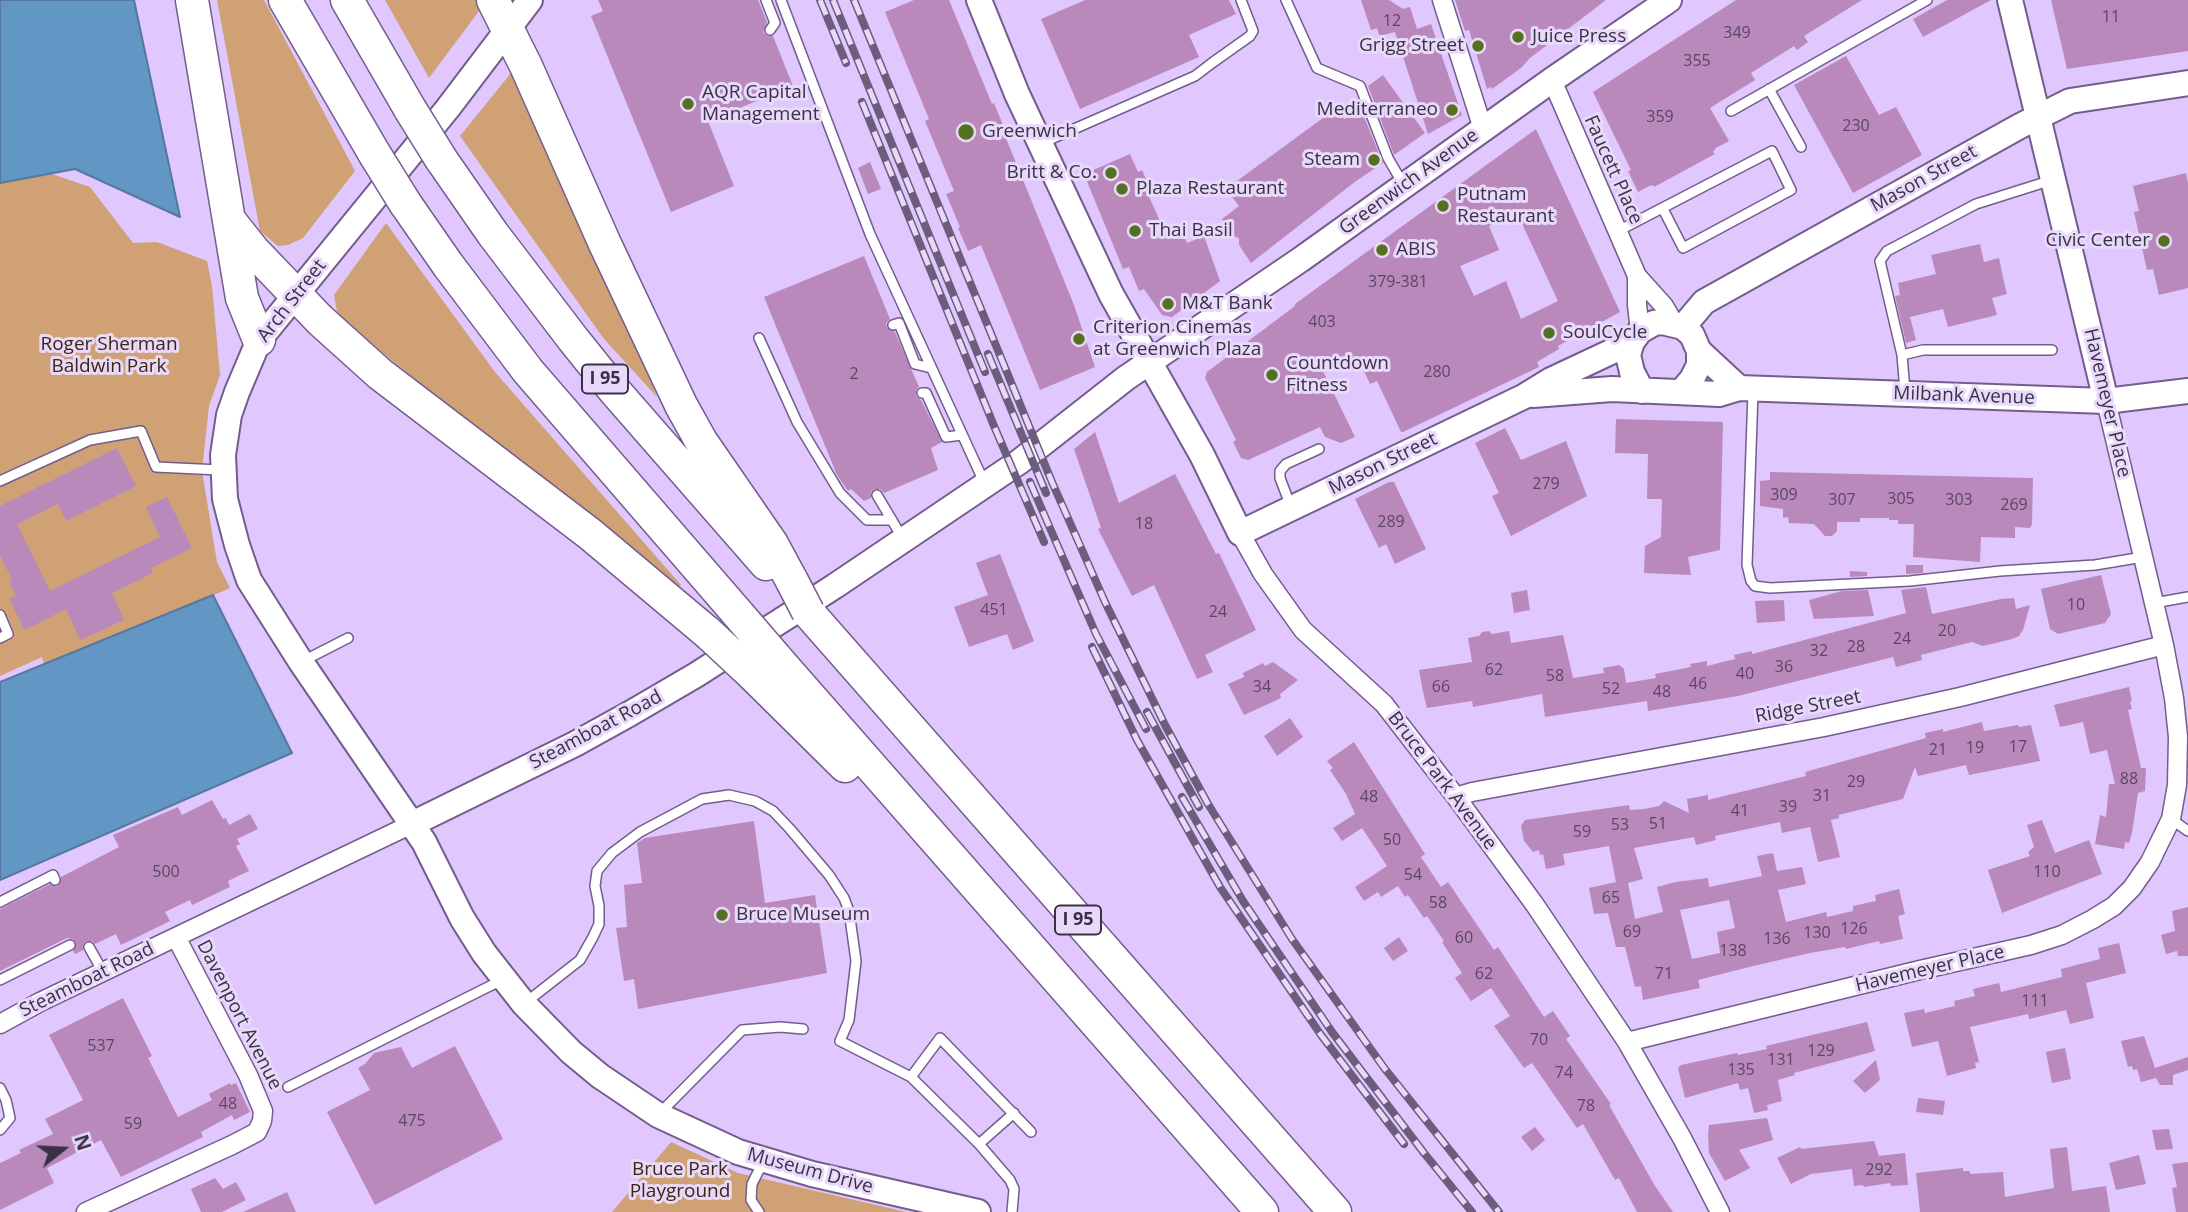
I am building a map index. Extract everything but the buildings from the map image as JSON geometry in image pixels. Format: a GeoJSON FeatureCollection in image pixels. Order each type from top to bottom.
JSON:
{"type":"FeatureCollection","features":[{"type":"Feature","properties":{"kind":"highway"},"geometry":{"type":"LineString","coordinates":[[192,0],[242,298],[259,340]]}},
{"type":"Feature","properties":{"kind":"highway","name":"I 95"},"geometry":{"type":"LineString","coordinates":[[285,0],[340,98],[405,203],[487,319],[528,371],[739,615],[763,666],[1051,971],[1262,1212]]}},
{"type":"Feature","properties":{"kind":"highway","name":"I 95"},"geometry":{"type":"LineString","coordinates":[[347,0],[441,159],[493,234],[573,339],[658,441],[789,583],[815,620],[1335,1212]]}},
{"type":"Feature","properties":{"kind":"highway"},"geometry":{"type":"LineString","coordinates":[[494,0],[681,405],[701,441],[772,544],[789,583]]}},
{"type":"Feature","properties":{"kind":"highway"},"geometry":{"type":"LineString","coordinates":[[230,220],[253,250],[320,320],[380,374],[590,534],[708,634],[763,666]]}},
{"type":"Feature","properties":{"kind":"main road","name":"Arch Street"},"geometry":{"type":"LineString","coordinates":[[412,824],[301,662],[249,580],[225,499],[223,455],[229,415],[236,392],[259,340],[448,108],[530,0]]}},
{"type":"Feature","properties":{"kind":"main road","name":"Bruce Park Avenue"},"geometry":{"type":"LineString","coordinates":[[979,0],[1041,144],[1111,294],[1202,455],[1240,533]]}},
{"type":"Feature","properties":{"kind":"main road","name":"Greenwich Avenue"},"geometry":{"type":"LineString","coordinates":[[1149,363],[1669,0]]}},
{"type":"Feature","properties":{"kind":"main road","name":"Havemeyer Place"},"geometry":{"type":"LineString","coordinates":[[2010,0],[2106,401]]}},
{"type":"Feature","properties":{"kind":"main road","name":"Mason Street"},"geometry":{"type":"LineString","coordinates":[[1240,533],[1525,396],[1550,380],[1636,337],[1654,323],[1678,325],[1704,303],[2070,101],[2188,83]]}},
{"type":"Feature","properties":{"kind":"main road"},"geometry":{"type":"LineString","coordinates":[[1678,325],[1692,335],[1699,351],[1699,365],[1692,379],[1681,391]]}},
{"type":"Feature","properties":{"kind":"main road"},"geometry":{"type":"LineString","coordinates":[[1636,337],[1628,355],[1632,372],[1642,390]]}},
{"type":"Feature","properties":{"kind":"main road"},"geometry":{"type":"LineString","coordinates":[[1699,351],[1746,389]]}},
{"type":"Feature","properties":{"kind":"main road","name":"Steamboat Road"},"geometry":{"type":"LineString","coordinates":[[412,824],[575,744],[696,675],[898,530],[985,485],[1019,462],[1117,384],[1149,363]]}},
{"type":"Feature","properties":{"kind":"main road","name":"Milbank Avenue"},"geometry":{"type":"LineString","coordinates":[[1681,391],[1718,394],[1746,389],[2106,401],[2188,391]]}},
{"type":"Feature","properties":{"kind":"main road","name":"Mason Street"},"geometry":{"type":"LineString","coordinates":[[1525,396],[1588,390],[1681,391]]}},
{"type":"Feature","properties":{"kind":"main road","name":"Museum Drive"},"geometry":{"type":"LineString","coordinates":[[412,824],[424,842],[462,918],[504,980],[524,1004],[581,1060],[609,1082],[658,1115],[738,1152],[908,1200],[978,1212]]}},
{"type":"Feature","properties":{"kind":"street"},"geometry":{"type":"LineString","coordinates":[[1442,0],[1483,130]]}},
{"type":"Feature","properties":{"kind":"street","name":"Faucett Place"},"geometry":{"type":"LineString","coordinates":[[1552,80],[1637,276],[1678,325]]}},
{"type":"Feature","properties":{"kind":"street","name":"Faucett Place"},"geometry":{"type":"LineString","coordinates":[[1636,337],[1637,276]]}},
{"type":"Feature","properties":{"kind":"street","name":"Havemeyer Place"},"geometry":{"type":"LineString","coordinates":[[1627,1042],[1906,973],[2031,946],[2062,935],[2114,906],[2132,888],[2150,862],[2178,809],[2179,761],[2175,698],[2106,401]]}},
{"type":"Feature","properties":{"kind":"street","name":"Bruce Park Avenue"},"geometry":{"type":"LineString","coordinates":[[1240,533],[1263,574],[1303,630],[1384,704],[1457,797],[1535,905],[1627,1042],[1682,1138],[1720,1212]]}},
{"type":"Feature","properties":{"kind":"street","name":"Ridge Street"},"geometry":{"type":"LineString","coordinates":[[1457,797],[1472,792],[1824,727],[1960,697],[2164,645]]}},
{"type":"Feature","properties":{"kind":"street"},"geometry":{"type":"LineString","coordinates":[[2171,683],[2188,708]]}},
{"type":"Feature","properties":{"kind":"street","name":"Steamboat Road"},"geometry":{"type":"LineString","coordinates":[[0,1024],[40,1002],[412,824]]}},
{"type":"Feature","properties":{"kind":"street","name":"Davenport Avenue"},"geometry":{"type":"LineString","coordinates":[[86,1212],[244,1139],[257,1132],[262,1121],[263,1111],[248,1075],[176,937]]}},
{"type":"Feature","properties":{"kind":"lane"},"geometry":{"type":"LineString","coordinates":[[766,0],[775,23],[770,30]]}},
{"type":"Feature","properties":{"kind":"lane"},"geometry":{"type":"LineString","coordinates":[[781,0],[870,234],[985,485]]}},
{"type":"Feature","properties":{"kind":"lane"},"geometry":{"type":"LineString","coordinates":[[1041,144],[1195,75],[1212,64],[1253,32],[1251,20],[1241,0]]}},
{"type":"Feature","properties":{"kind":"lane"},"geometry":{"type":"LineString","coordinates":[[1286,0],[1317,68],[1360,86],[1388,158],[1404,186]]}},
{"type":"Feature","properties":{"kind":"lane"},"geometry":{"type":"LineString","coordinates":[[1731,111],[1927,0]]}},
{"type":"Feature","properties":{"kind":"lane"},"geometry":{"type":"LineString","coordinates":[[1769,89],[1801,147]]}},
{"type":"Feature","properties":{"kind":"lane"},"geometry":{"type":"LineString","coordinates":[[1618,231],[1772,151],[1791,190],[1683,248],[1663,209]]}},
{"type":"Feature","properties":{"kind":"lane"},"geometry":{"type":"LineString","coordinates":[[1905,394],[1902,355],[1880,261],[1887,251],[1976,204],[2054,180]]}},
{"type":"Feature","properties":{"kind":"lane"},"geometry":{"type":"LineString","coordinates":[[893,325],[899,323],[915,364],[931,368]]}},
{"type":"Feature","properties":{"kind":"lane"},"geometry":{"type":"LineString","coordinates":[[759,338],[797,422],[840,493],[867,520],[898,530]]}},
{"type":"Feature","properties":{"kind":"lane"},"geometry":{"type":"LineString","coordinates":[[1902,355],[1923,350],[2052,350]]}},
{"type":"Feature","properties":{"kind":"lane"},"geometry":{"type":"LineString","coordinates":[[1746,389],[1747,565],[1755,586],[1770,588],[1898,582],[2095,565],[2143,557]]}},
{"type":"Feature","properties":{"kind":"lane"},"geometry":{"type":"LineString","coordinates":[[922,393],[926,393],[946,437],[962,435]]}},
{"type":"Feature","properties":{"kind":"lane"},"geometry":{"type":"LineString","coordinates":[[0,481],[90,440],[141,431],[156,467],[224,470]]}},
{"type":"Feature","properties":{"kind":"lane"},"geometry":{"type":"LineString","coordinates":[[1292,508],[1280,478],[1280,471],[1286,464],[1319,449]]}},
{"type":"Feature","properties":{"kind":"lane"},"geometry":{"type":"LineString","coordinates":[[877,495],[898,530]]}},
{"type":"Feature","properties":{"kind":"lane"},"geometry":{"type":"LineString","coordinates":[[2154,603],[2188,597]]}},
{"type":"Feature","properties":{"kind":"lane"},"geometry":{"type":"LineString","coordinates":[[0,615],[8,634],[0,638]]}},
{"type":"Feature","properties":{"kind":"lane"},"geometry":{"type":"LineString","coordinates":[[301,662],[348,638]]}},
{"type":"Feature","properties":{"kind":"lane"},"geometry":{"type":"LineString","coordinates":[[524,1004],[580,960],[599,923],[595,886],[597,872],[612,853],[640,832],[702,799],[729,795],[755,801],[773,811],[790,829],[829,875],[849,911],[856,961],[849,1020],[840,1041],[911,1077],[979,1144],[1010,1180],[1014,1189],[1012,1212]]}},
{"type":"Feature","properties":{"kind":"lane"},"geometry":{"type":"LineString","coordinates":[[2178,809],[2188,831]]}},
{"type":"Feature","properties":{"kind":"lane"},"geometry":{"type":"LineString","coordinates":[[0,902],[53,875],[55,880]]}},
{"type":"Feature","properties":{"kind":"lane"},"geometry":{"type":"LineString","coordinates":[[0,980],[70,945]]}},
{"type":"Feature","properties":{"kind":"lane"},"geometry":{"type":"LineString","coordinates":[[89,947],[103,972]]}},
{"type":"Feature","properties":{"kind":"lane"},"geometry":{"type":"LineString","coordinates":[[288,1087],[504,980]]}},
{"type":"Feature","properties":{"kind":"lane"},"geometry":{"type":"LineString","coordinates":[[658,1115],[742,1030],[780,1027],[803,1029]]}},
{"type":"Feature","properties":{"kind":"lane"},"geometry":{"type":"LineString","coordinates":[[911,1077],[940,1038],[1031,1132]]}},
{"type":"Feature","properties":{"kind":"lane"},"geometry":{"type":"LineString","coordinates":[[0,1088],[10,1118],[0,1130]]}},
{"type":"Feature","properties":{"kind":"lane"},"geometry":{"type":"LineString","coordinates":[[979,1144],[1014,1113]]}},
{"type":"Feature","properties":{"kind":"lane"},"geometry":{"type":"LineString","coordinates":[[759,1212],[751,1200],[752,1184],[764,1161]]}},
{"type":"Feature","properties":{"kind":"green space"},"geometry":{"type":"Polygon","coordinates":[[[217,0],[264,0],[355,171],[303,238],[288,245],[278,246],[260,231],[217,0]]]}},
{"type":"Feature","properties":{"kind":"green space"},"geometry":{"type":"Polygon","coordinates":[[[385,0],[479,0],[482,7],[429,78],[385,0]]]}},
{"type":"Feature","properties":{"kind":"green space"},"geometry":{"type":"Polygon","coordinates":[[[511,73],[520,77],[635,340],[657,397],[604,339],[460,136],[511,73]]]}},
{"type":"Feature","properties":{"kind":"green space","name":"Roger Sherman Baldwin Park"},"geometry":{"type":"Polygon","coordinates":[[[49,173],[90,187],[133,243],[157,242],[207,261],[212,286],[220,375],[209,406],[202,471],[217,562],[230,588],[45,668],[42,657],[0,676],[0,183],[49,173]]]}},
{"type":"Feature","properties":{"kind":"green space"},"geometry":{"type":"Polygon","coordinates":[[[386,223],[495,372],[681,585],[675,588],[338,317],[334,295],[386,223]]]}},
{"type":"Feature","properties":{"kind":"green space","name":"Bruce Park Playground"},"geometry":{"type":"Polygon","coordinates":[[[671,1142],[738,1173],[906,1212],[612,1212],[671,1142]]]}},
{"type":"Feature","properties":{"kind":"water"},"geometry":{"type":"Polygon","coordinates":[[[0,0],[134,0],[180,217],[75,169],[0,183],[0,0]]]}},
{"type":"Feature","properties":{"kind":"water"},"geometry":{"type":"Polygon","coordinates":[[[213,595],[292,753],[0,880],[0,682],[213,595]]]}},
{"type":"Feature","properties":{"kind":"railway"},"geometry":{"type":"LineString","coordinates":[[820,0],[846,63]]}},
{"type":"Feature","properties":{"kind":"railway"},"geometry":{"type":"LineString","coordinates":[[833,0],[985,372]]}},
{"type":"Feature","properties":{"kind":"railway"},"geometry":{"type":"LineString","coordinates":[[854,0],[1052,482],[1105,602],[1165,725],[1208,804],[1292,939],[1385,1069],[1499,1212]]}},
{"type":"Feature","properties":{"kind":"railway"},"geometry":{"type":"LineString","coordinates":[[862,102],[1044,542]]}},
{"type":"Feature","properties":{"kind":"railway"},"geometry":{"type":"LineString","coordinates":[[988,354],[1046,493]]}},
{"type":"Feature","properties":{"kind":"railway"},"geometry":{"type":"LineString","coordinates":[[1030,482],[1096,634],[1146,729]]}},
{"type":"Feature","properties":{"kind":"railway"},"geometry":{"type":"LineString","coordinates":[[1092,647],[1137,740],[1220,887],[1321,1035],[1404,1144]]}},
{"type":"Feature","properties":{"kind":"railway"},"geometry":{"type":"LineString","coordinates":[[1147,712],[1199,807]]}},
{"type":"Feature","properties":{"kind":"railway"},"geometry":{"type":"LineString","coordinates":[[1182,797],[1243,901],[1332,1032],[1472,1212]]}},
{"type":"Feature","properties":{"kind":"place","name":"Juice Press"},"geometry":{"type":"Point","coordinates":[1518,37]}},
{"type":"Feature","properties":{"kind":"place","name":"Grigg Street"},"geometry":{"type":"Point","coordinates":[1478,46]}},
{"type":"Feature","properties":{"kind":"place","name":"AQR Capital Management"},"geometry":{"type":"Point","coordinates":[688,104]}},
{"type":"Feature","properties":{"kind":"place","name":"Mediterraneo"},"geometry":{"type":"Point","coordinates":[1452,110]}},
{"type":"Feature","properties":{"kind":"place","name":"Greenwich"},"geometry":{"type":"Point","coordinates":[966,132]}},
{"type":"Feature","properties":{"kind":"place","name":"Steam"},"geometry":{"type":"Point","coordinates":[1374,160]}},
{"type":"Feature","properties":{"kind":"place","name":"Britt & Co."},"geometry":{"type":"Point","coordinates":[1111,173]}},
{"type":"Feature","properties":{"kind":"place","name":"Plaza Restaurant"},"geometry":{"type":"Point","coordinates":[1122,189]}},
{"type":"Feature","properties":{"kind":"place","name":"Putnam Restaurant"},"geometry":{"type":"Point","coordinates":[1443,206]}},
{"type":"Feature","properties":{"kind":"place","name":"Thai Basil"},"geometry":{"type":"Point","coordinates":[1135,231]}},
{"type":"Feature","properties":{"kind":"place","name":"Civic Center"},"geometry":{"type":"Point","coordinates":[2164,241]}},
{"type":"Feature","properties":{"kind":"place","name":"ABIS"},"geometry":{"type":"Point","coordinates":[1382,250]}},
{"type":"Feature","properties":{"kind":"place","name":"M&T Bank"},"geometry":{"type":"Point","coordinates":[1168,304]}},
{"type":"Feature","properties":{"kind":"place","name":"SoulCycle"},"geometry":{"type":"Point","coordinates":[1549,333]}},
{"type":"Feature","properties":{"kind":"place","name":"Criterion Cinemas at Greenwich Plaza"},"geometry":{"type":"Point","coordinates":[1079,339]}},
{"type":"Feature","properties":{"kind":"place","name":"Countdown Fitness"},"geometry":{"type":"Point","coordinates":[1272,375]}},
{"type":"Feature","properties":{"kind":"place","name":"Bruce Museum"},"geometry":{"type":"Point","coordinates":[722,915]}}]}
